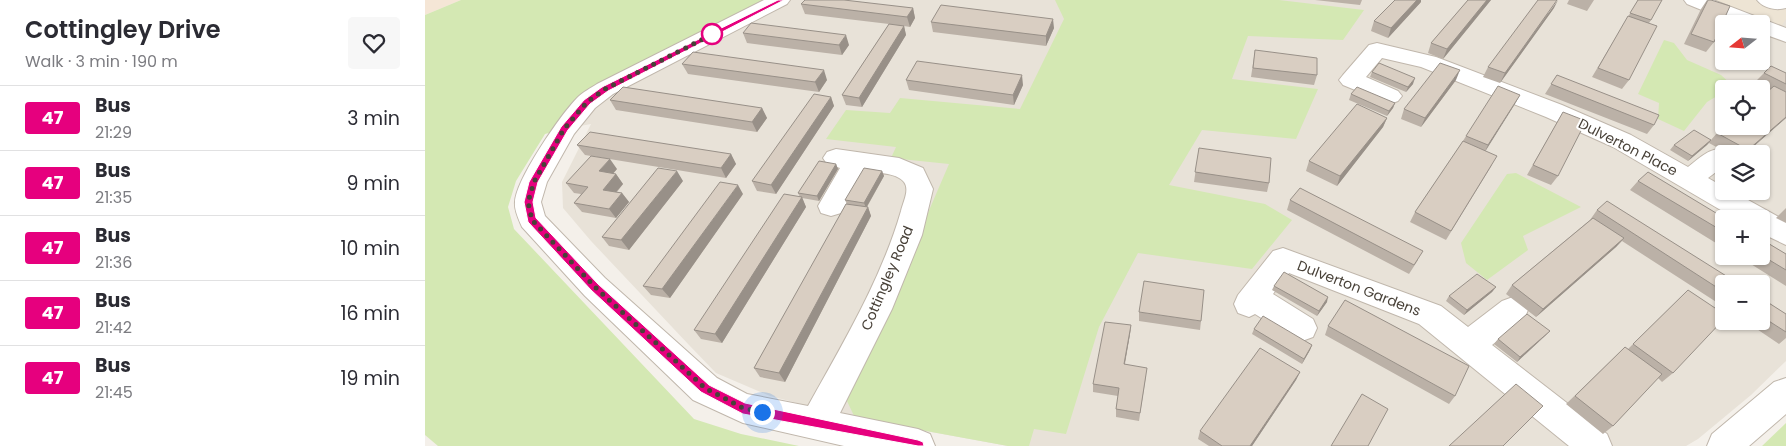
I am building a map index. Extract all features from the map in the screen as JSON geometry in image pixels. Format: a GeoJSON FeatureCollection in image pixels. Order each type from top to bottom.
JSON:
{"type":"FeatureCollection","features":[{"type":"Feature","properties":{"kind":"street"},"geometry":{"type":"LineString","coordinates":[[780,0],[605,89],[587,102],[564,129],[534,182],[528,202],[532,220],[588,280],[705,388],[743,408],[918,446]]}},
{"type":"Feature","properties":{"kind":"street"},"geometry":{"type":"LineString","coordinates":[[1703,1],[1735,15]]}},
{"type":"Feature","properties":{"kind":"street"},"geometry":{"type":"LineString","coordinates":[[1770,29],[1786,35]]}},
{"type":"Feature","properties":{"kind":"street","name":"Dulverton Place"},"geometry":{"type":"LineString","coordinates":[[1390,96],[1351,80],[1377,50],[1428,62],[1554,111],[1622,141],[1744,210]]}},
{"type":"Feature","properties":{"kind":"street","name":"Cottingley Road"},"geometry":{"type":"LineString","coordinates":[[817,423],[877,309],[908,235],[920,189],[914,175],[899,167],[847,160],[831,206]]}},
{"type":"Feature","properties":{"kind":"street"},"geometry":{"type":"LineString","coordinates":[[1689,178],[1715,160]]}},
{"type":"Feature","properties":{"kind":"street","name":"Dulverton Place"},"geometry":{"type":"LineString","coordinates":[[1770,225],[1786,234]]}},
{"type":"Feature","properties":{"kind":"street","name":"Dulverton Gardens"},"geometry":{"type":"LineString","coordinates":[[1302,328],[1252,301],[1283,259],[1430,315],[1595,446]]}},
{"type":"Feature","properties":{"kind":"street"},"geometry":{"type":"LineString","coordinates":[[1468,346],[1513,310]]}},
{"type":"Feature","properties":{"kind":"street"},"geometry":{"type":"LineString","coordinates":[[1724,446],[1786,394]]}},
{"type":"Feature","properties":{"kind":"shaded area"},"geometry":{"type":"Polygon","coordinates":[[[425,0],[461,0],[425,15],[425,0]]]}},
{"type":"Feature","properties":{"kind":"shaded area"},"geometry":{"type":"Polygon","coordinates":[[[780,0],[1786,0],[1786,361],[1751,395],[1698,439],[1686,446],[1008,446],[855,418],[770,396],[716,373],[591,241],[563,208],[562,182],[591,124],[564,129],[587,102],[780,0]]]}},
{"type":"Feature","properties":{"kind":"shaded area"},"geometry":{"type":"Polygon","coordinates":[[[1694,0],[1786,0],[1786,19],[1777,32],[1770,28],[1770,15],[1736,15],[1694,0]]]}},
{"type":"Feature","properties":{"kind":"green space"},"geometry":{"type":"Polygon","coordinates":[[[461,0],[780,0],[605,89],[564,129],[545,134],[516,181],[508,207],[514,229],[694,419],[741,434],[799,446],[438,446],[425,435],[425,15],[461,0]]]}},
{"type":"Feature","properties":{"kind":"green space"},"geometry":{"type":"Polygon","coordinates":[[[1055,0],[1279,0],[1364,10],[1343,40],[1248,36],[1232,79],[1318,89],[1296,139],[1202,130],[1169,185],[1265,204],[1292,220],[1252,269],[1138,253],[1099,327],[1066,434],[1034,429],[1029,446],[1008,446],[855,418],[847,401],[949,164],[891,158],[896,147],[826,139],[846,110],[890,113],[900,98],[1020,109],[1064,19],[1055,0]]]}},
{"type":"Feature","properties":{"kind":"green space"},"geometry":{"type":"Polygon","coordinates":[[[1664,40],[1674,43],[1687,60],[1721,75],[1726,80],[1715,80],[1715,97],[1707,102],[1684,131],[1658,119],[1659,103],[1638,94],[1664,40]]]}},
{"type":"Feature","properties":{"kind":"green space"},"geometry":{"type":"Polygon","coordinates":[[[1516,173],[1581,207],[1523,236],[1528,250],[1487,280],[1466,263],[1461,243],[1507,174],[1516,173]]]}},
{"type":"Feature","properties":{"kind":"green space"},"geometry":{"type":"Polygon","coordinates":[[[1786,423],[1786,446],[1762,446],[1786,423]]]}},
{"type":"Feature","properties":{"kind":"building"},"geometry":{"type":"Polygon","coordinates":[[[805,0],[844,0],[913,8],[907,17],[801,4],[805,0]]]}},
{"type":"Feature","properties":{"kind":"building"},"geometry":{"type":"Polygon","coordinates":[[[1395,0],[1417,0],[1391,28],[1374,21],[1395,0]]]}},
{"type":"Feature","properties":{"kind":"building"},"geometry":{"type":"Polygon","coordinates":[[[1468,0],[1487,0],[1447,49],[1431,43],[1468,0]]]}},
{"type":"Feature","properties":{"kind":"building"},"geometry":{"type":"Polygon","coordinates":[[[1538,0],[1557,0],[1505,73],[1488,67],[1538,0]]]}},
{"type":"Feature","properties":{"kind":"building"},"geometry":{"type":"Polygon","coordinates":[[[1638,0],[1662,0],[1651,20],[1630,13],[1638,0]]]}},
{"type":"Feature","properties":{"kind":"building"},"geometry":{"type":"Polygon","coordinates":[[[1708,0],[1730,6],[1726,15],[1715,15],[1714,42],[1691,34],[1708,0]]]}},
{"type":"Feature","properties":{"kind":"building"},"geometry":{"type":"Polygon","coordinates":[[[941,5],[1053,19],[1046,36],[931,22],[941,5]]]}},
{"type":"Feature","properties":{"kind":"building"},"geometry":{"type":"Polygon","coordinates":[[[1628,16],[1657,26],[1629,80],[1598,68],[1628,16]]]}},
{"type":"Feature","properties":{"kind":"building"},"geometry":{"type":"Polygon","coordinates":[[[751,23],[846,35],[839,45],[743,33],[751,23]]]}},
{"type":"Feature","properties":{"kind":"building"},"geometry":{"type":"Polygon","coordinates":[[[889,24],[904,26],[859,98],[842,95],[889,24]]]}},
{"type":"Feature","properties":{"kind":"building"},"geometry":{"type":"Polygon","coordinates":[[[1255,50],[1317,58],[1317,75],[1253,68],[1255,50]]]}},
{"type":"Feature","properties":{"kind":"building"},"geometry":{"type":"Polygon","coordinates":[[[693,52],[824,70],[815,82],[682,64],[693,52]]]}},
{"type":"Feature","properties":{"kind":"building"},"geometry":{"type":"Polygon","coordinates":[[[917,61],[1022,75],[1013,95],[906,80],[917,61]]]}},
{"type":"Feature","properties":{"kind":"building"},"geometry":{"type":"Polygon","coordinates":[[[1379,63],[1415,78],[1408,87],[1372,72],[1379,63]]]}},
{"type":"Feature","properties":{"kind":"building"},"geometry":{"type":"Polygon","coordinates":[[[1440,63],[1460,70],[1425,118],[1404,109],[1440,63]]]}},
{"type":"Feature","properties":{"kind":"building"},"geometry":{"type":"Polygon","coordinates":[[[1770,67],[1786,73],[1786,84],[1764,73],[1770,70],[1770,67]]]}},
{"type":"Feature","properties":{"kind":"building"},"geometry":{"type":"Polygon","coordinates":[[[1557,75],[1659,115],[1654,125],[1551,84],[1557,75]]]}},
{"type":"Feature","properties":{"kind":"building"},"geometry":{"type":"Polygon","coordinates":[[[1498,86],[1520,95],[1488,145],[1466,136],[1498,86]]]}},
{"type":"Feature","properties":{"kind":"building"},"geometry":{"type":"Polygon","coordinates":[[[1774,86],[1786,92],[1786,117],[1770,131],[1770,89],[1774,86]]]}},
{"type":"Feature","properties":{"kind":"building"},"geometry":{"type":"Polygon","coordinates":[[[623,87],[762,108],[752,122],[610,100],[623,87]]]}},
{"type":"Feature","properties":{"kind":"building"},"geometry":{"type":"Polygon","coordinates":[[[1357,87],[1395,103],[1389,111],[1351,94],[1357,87]]]}},
{"type":"Feature","properties":{"kind":"building"},"geometry":{"type":"Polygon","coordinates":[[[814,94],[831,97],[771,185],[752,181],[814,94]]]}},
{"type":"Feature","properties":{"kind":"building"},"geometry":{"type":"Polygon","coordinates":[[[1357,104],[1387,118],[1340,176],[1309,161],[1357,104]]]}},
{"type":"Feature","properties":{"kind":"building"},"geometry":{"type":"Polygon","coordinates":[[[1563,112],[1586,121],[1558,176],[1533,165],[1563,112]]]}},
{"type":"Feature","properties":{"kind":"building"},"geometry":{"type":"Polygon","coordinates":[[[1694,130],[1711,140],[1692,156],[1674,145],[1694,130]]]}},
{"type":"Feature","properties":{"kind":"building"},"geometry":{"type":"Polygon","coordinates":[[[590,132],[731,154],[721,168],[577,145],[590,132]]]}},
{"type":"Feature","properties":{"kind":"building"},"geometry":{"type":"Polygon","coordinates":[[[1721,135],[1765,135],[1754,145],[1739,145],[1721,135]]]}},
{"type":"Feature","properties":{"kind":"building"},"geometry":{"type":"Polygon","coordinates":[[[1463,141],[1497,156],[1451,231],[1415,212],[1463,141]]]}},
{"type":"Feature","properties":{"kind":"building"},"geometry":{"type":"Polygon","coordinates":[[[1199,148],[1271,158],[1269,183],[1195,172],[1199,148]]]}},
{"type":"Feature","properties":{"kind":"building"},"geometry":{"type":"Polygon","coordinates":[[[591,156],[610,159],[599,171],[616,174],[603,190],[622,193],[609,209],[574,203],[588,187],[566,183],[591,156]]]}},
{"type":"Feature","properties":{"kind":"building"},"geometry":{"type":"Polygon","coordinates":[[[819,161],[836,164],[817,196],[798,193],[819,161]]]}},
{"type":"Feature","properties":{"kind":"building"},"geometry":{"type":"Polygon","coordinates":[[[658,168],[677,171],[621,240],[602,237],[658,168]]]}},
{"type":"Feature","properties":{"kind":"building"},"geometry":{"type":"Polygon","coordinates":[[[864,168],[882,171],[864,203],[845,200],[864,168]]]}},
{"type":"Feature","properties":{"kind":"building"},"geometry":{"type":"Polygon","coordinates":[[[1648,172],[1715,212],[1715,227],[1638,181],[1648,172]]]}},
{"type":"Feature","properties":{"kind":"building"},"geometry":{"type":"Polygon","coordinates":[[[720,182],[738,185],[662,289],[643,286],[720,182]]]}},
{"type":"Feature","properties":{"kind":"building"},"geometry":{"type":"Polygon","coordinates":[[[1300,188],[1423,251],[1414,265],[1290,200],[1300,188]]]}},
{"type":"Feature","properties":{"kind":"building"},"geometry":{"type":"Polygon","coordinates":[[[784,194],[802,197],[715,334],[694,330],[784,194]]]}},
{"type":"Feature","properties":{"kind":"building"},"geometry":{"type":"Polygon","coordinates":[[[1607,201],[1725,275],[1715,275],[1715,286],[1597,210],[1607,201]]]}},
{"type":"Feature","properties":{"kind":"building"},"geometry":{"type":"Polygon","coordinates":[[[846,204],[868,207],[779,373],[754,368],[846,204]]]}},
{"type":"Feature","properties":{"kind":"building"},"geometry":{"type":"Polygon","coordinates":[[[1593,218],[1624,238],[1543,309],[1512,285],[1593,218]]]}},
{"type":"Feature","properties":{"kind":"building"},"geometry":{"type":"Polygon","coordinates":[[[1770,244],[1786,254],[1786,270],[1770,260],[1770,244]]]}},
{"type":"Feature","properties":{"kind":"building"},"geometry":{"type":"Polygon","coordinates":[[[1284,272],[1328,297],[1319,311],[1274,286],[1284,272]]]}},
{"type":"Feature","properties":{"kind":"building"},"geometry":{"type":"Polygon","coordinates":[[[1477,274],[1496,287],[1467,310],[1449,296],[1477,274]]]}},
{"type":"Feature","properties":{"kind":"building"},"geometry":{"type":"Polygon","coordinates":[[[1144,281],[1204,290],[1201,321],[1139,312],[1144,281]]]}},
{"type":"Feature","properties":{"kind":"building"},"geometry":{"type":"Polygon","coordinates":[[[1688,290],[1715,308],[1715,329],[1673,373],[1633,344],[1688,290]]]}},
{"type":"Feature","properties":{"kind":"building"},"geometry":{"type":"Polygon","coordinates":[[[1345,300],[1469,366],[1455,396],[1328,326],[1345,300]]]}},
{"type":"Feature","properties":{"kind":"building"},"geometry":{"type":"Polygon","coordinates":[[[1770,304],[1786,314],[1786,332],[1770,322],[1770,304]]]}},
{"type":"Feature","properties":{"kind":"building"},"geometry":{"type":"Polygon","coordinates":[[[1527,314],[1550,331],[1520,357],[1498,339],[1527,314]]]}},
{"type":"Feature","properties":{"kind":"building"},"geometry":{"type":"Polygon","coordinates":[[[1263,316],[1312,345],[1304,359],[1254,329],[1263,316]]]}},
{"type":"Feature","properties":{"kind":"building"},"geometry":{"type":"Polygon","coordinates":[[[1105,322],[1131,325],[1124,364],[1147,368],[1140,413],[1116,409],[1119,388],[1093,384],[1105,322]]]}},
{"type":"Feature","properties":{"kind":"building"},"geometry":{"type":"Polygon","coordinates":[[[1625,347],[1662,374],[1613,426],[1575,396],[1625,347]]]}},
{"type":"Feature","properties":{"kind":"building"},"geometry":{"type":"Polygon","coordinates":[[[1260,348],[1300,372],[1250,446],[1222,446],[1200,431],[1260,348]]]}},
{"type":"Feature","properties":{"kind":"building"},"geometry":{"type":"Polygon","coordinates":[[[1516,384],[1543,406],[1503,446],[1449,446],[1516,384]]]}},
{"type":"Feature","properties":{"kind":"building"},"geometry":{"type":"Polygon","coordinates":[[[1362,394],[1388,409],[1368,446],[1331,446],[1362,394]]]}},
{"type":"Feature","properties":{"kind":"bus line","name":"47"},"geometry":{"type":"LineString","coordinates":[[780,0],[605,89],[587,102],[564,129],[534,182],[528,202],[532,220],[595,287],[705,388],[743,408],[918,446]]}},
{"type":"Feature","properties":{"kind":"route"},"geometry":{"type":"LineString","coordinates":[[712,34],[715,33],[605,89],[587,102],[564,129],[534,182],[528,202],[532,220],[595,287],[705,388],[743,408],[762,412]]}}]}
